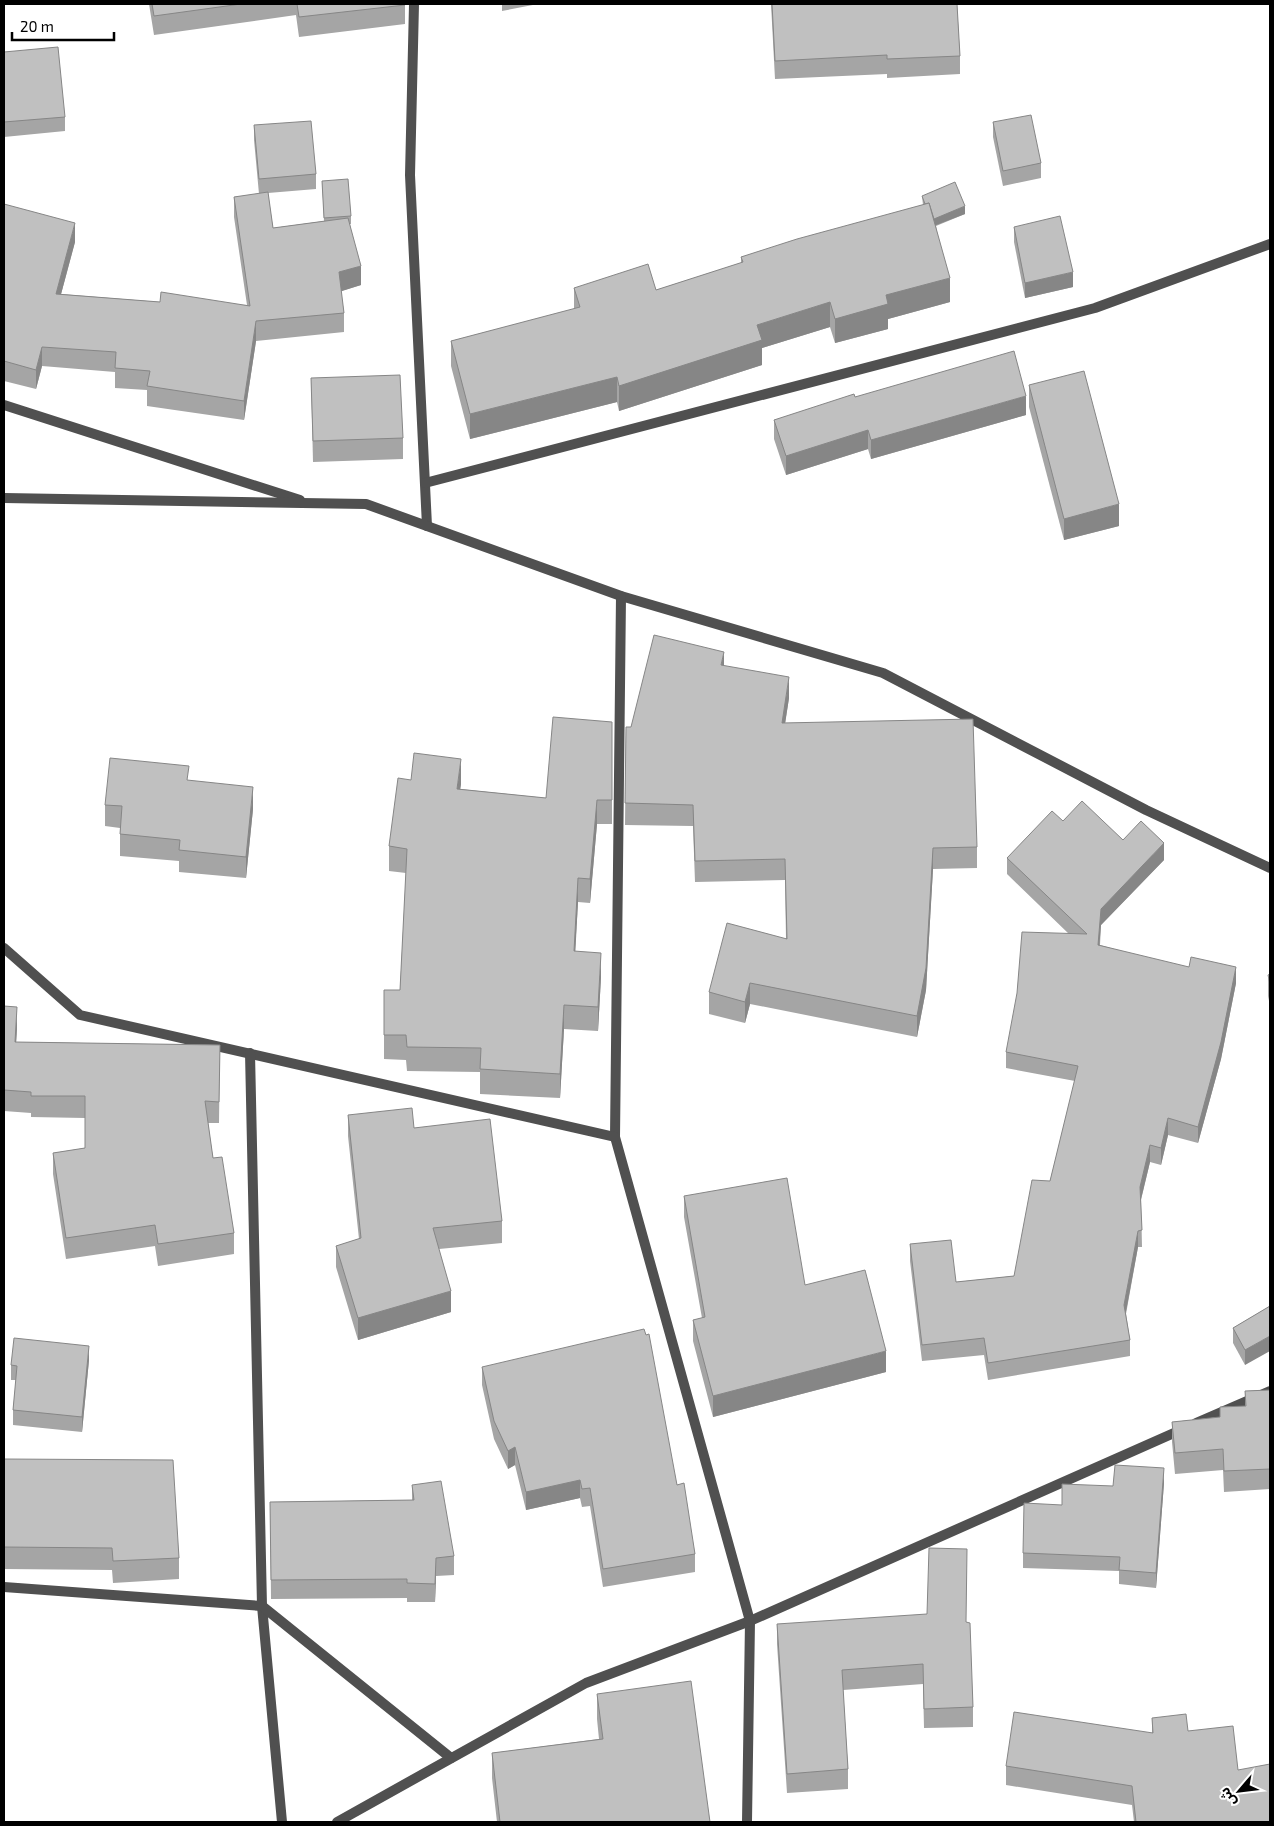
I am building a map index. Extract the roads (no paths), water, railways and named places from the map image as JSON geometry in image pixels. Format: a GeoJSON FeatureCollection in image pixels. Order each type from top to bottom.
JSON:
{"type":"FeatureCollection","features":[{"type":"Feature","properties":{"kind":"street"},"geometry":{"type":"LineString","coordinates":[[414,4],[410,174],[428,526]]}},
{"type":"Feature","properties":{"kind":"street"},"geometry":{"type":"LineString","coordinates":[[425,483],[1095,308],[1270,244]]}},
{"type":"Feature","properties":{"kind":"street"},"geometry":{"type":"LineString","coordinates":[[4,405],[310,504]]}},
{"type":"Feature","properties":{"kind":"street"},"geometry":{"type":"LineString","coordinates":[[4,498],[366,504],[621,596],[883,673],[1146,810],[1270,868]]}},
{"type":"Feature","properties":{"kind":"street"},"geometry":{"type":"LineString","coordinates":[[621,596],[615,1136],[750,1621],[747,1822]]}},
{"type":"Feature","properties":{"kind":"street"},"geometry":{"type":"LineString","coordinates":[[4,948],[80,1015],[615,1136]]}},
{"type":"Feature","properties":{"kind":"street"},"geometry":{"type":"LineString","coordinates":[[250,1054],[262,1606],[282,1822]]}},
{"type":"Feature","properties":{"kind":"street"},"geometry":{"type":"LineString","coordinates":[[337,1822],[586,1683],[750,1621],[1270,1390]]}},
{"type":"Feature","properties":{"kind":"street"},"geometry":{"type":"LineString","coordinates":[[4,1587],[262,1606],[451,1758]]}}]}
